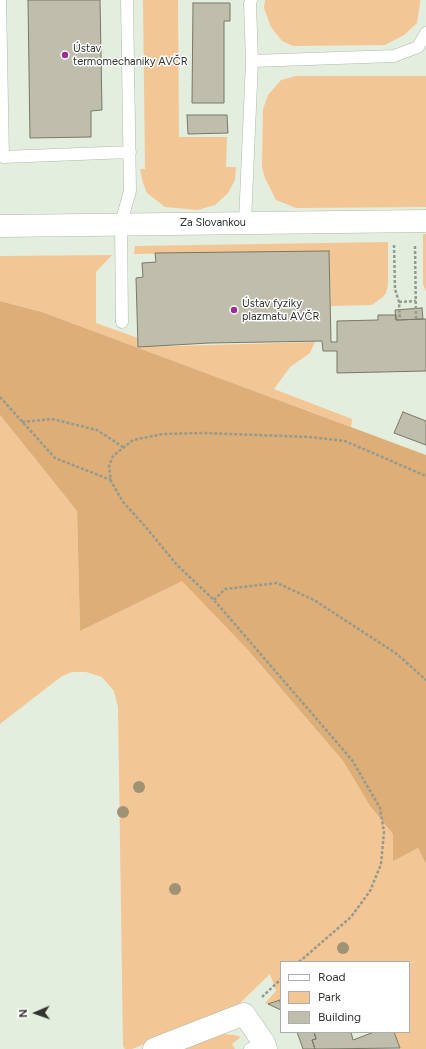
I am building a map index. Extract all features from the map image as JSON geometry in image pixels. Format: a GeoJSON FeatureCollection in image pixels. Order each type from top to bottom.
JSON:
{"type":"FeatureCollection","features":[{"type":"Feature","properties":{"kind":"street","name":"Za Slovankou"},"geometry":{"type":"LineString","coordinates":[[0,226],[121,223],[420,221]]}},
{"type":"Feature","properties":{"kind":"street"},"geometry":{"type":"LineString","coordinates":[[154,1049],[244,1014],[260,1047]]}},
{"type":"Feature","properties":{"kind":"lane"},"geometry":{"type":"LineString","coordinates":[[0,0],[3,157],[130,152]]}},
{"type":"Feature","properties":{"kind":"lane"},"geometry":{"type":"LineString","coordinates":[[122,322],[121,223],[130,191],[127,0]]}},
{"type":"Feature","properties":{"kind":"lane"},"geometry":{"type":"LineString","coordinates":[[245,222],[252,61],[251,0]]}},
{"type":"Feature","properties":{"kind":"lane"},"geometry":{"type":"LineString","coordinates":[[252,61],[394,56],[418,47],[426,33]]}},
{"type":"Feature","properties":{"kind":"path"},"geometry":{"type":"LineString","coordinates":[[416,319],[420,221]]}},
{"type":"Feature","properties":{"kind":"path"},"geometry":{"type":"LineString","coordinates":[[399,302],[416,301]]}},
{"type":"Feature","properties":{"kind":"path"},"geometry":{"type":"LineString","coordinates":[[399,306],[400,320]]}},
{"type":"Feature","properties":{"kind":"path"},"geometry":{"type":"LineString","coordinates":[[0,397],[55,458],[111,481]]}},
{"type":"Feature","properties":{"kind":"path"},"geometry":{"type":"LineString","coordinates":[[22,422],[52,419],[90,428],[97,430],[123,447]]}},
{"type":"Feature","properties":{"kind":"path"},"geometry":{"type":"LineString","coordinates":[[301,961],[351,917],[370,892],[381,864],[384,832],[380,808],[352,760],[214,600],[177,565],[123,502],[111,481],[109,466],[113,456],[133,440],[163,434],[204,433],[310,437],[345,441],[426,476]]}},
{"type":"Feature","properties":{"kind":"path"},"geometry":{"type":"LineString","coordinates":[[214,600],[225,589],[277,584],[320,604],[397,654],[426,680]]}},
{"type":"Feature","properties":{"kind":"green space"},"geometry":{"type":"Polygon","coordinates":[[[143,0],[178,0],[179,137],[227,137],[226,167],[236,167],[235,180],[228,193],[215,205],[198,210],[165,207],[147,193],[143,183],[140,169],[145,169],[143,0]]]}},
{"type":"Feature","properties":{"kind":"green space"},"geometry":{"type":"Polygon","coordinates":[[[265,0],[420,0],[420,3],[417,23],[404,35],[385,45],[293,46],[282,41],[271,27],[264,8],[265,0]]]}},
{"type":"Feature","properties":{"kind":"green space"},"geometry":{"type":"Polygon","coordinates":[[[296,76],[426,76],[426,207],[296,208],[276,200],[265,178],[262,167],[263,109],[268,95],[281,80],[296,76]]]}},
{"type":"Feature","properties":{"kind":"green space"},"geometry":{"type":"Polygon","coordinates":[[[423,234],[426,234],[426,292],[423,284],[423,234]]]}},
{"type":"Feature","properties":{"kind":"green space"},"geometry":{"type":"Polygon","coordinates":[[[388,242],[388,285],[386,293],[372,305],[331,306],[329,251],[134,254],[135,246],[388,242]]]}},
{"type":"Feature","properties":{"kind":"green space"},"geometry":{"type":"Polygon","coordinates":[[[112,255],[96,272],[96,323],[138,338],[138,347],[315,342],[310,353],[290,367],[274,389],[352,419],[351,427],[42,312],[0,301],[0,256],[112,255]]]}},
{"type":"Feature","properties":{"kind":"green space"},"geometry":{"type":"Polygon","coordinates":[[[0,415],[77,511],[80,631],[182,580],[248,650],[343,761],[370,806],[393,834],[393,860],[418,848],[426,864],[426,1049],[398,1049],[400,1048],[394,1033],[410,1033],[410,964],[416,961],[410,963],[410,961],[280,961],[280,1000],[268,1004],[265,1003],[276,991],[270,974],[237,1006],[132,1049],[125,1049],[123,1046],[118,707],[114,691],[102,677],[86,672],[72,672],[62,676],[0,724],[0,415]]]}},
{"type":"Feature","properties":{"kind":"green space"},"geometry":{"type":"Polygon","coordinates":[[[223,1034],[241,1037],[232,1044],[235,1049],[174,1049],[210,1036],[223,1034]]]}},
{"type":"Feature","properties":{"kind":"shaded area"},"geometry":{"type":"Polygon","coordinates":[[[0,301],[42,312],[426,455],[426,864],[418,848],[393,861],[393,834],[370,806],[343,761],[248,650],[182,581],[80,631],[77,511],[0,415],[0,301]]]}},
{"type":"Feature","properties":{"kind":"building","name":"Ústav termomechaniky AVČR"},"geometry":{"type":"Polygon","coordinates":[[[28,0],[100,0],[102,110],[91,111],[91,137],[30,138],[28,0]]]}},
{"type":"Feature","properties":{"kind":"building"},"geometry":{"type":"Polygon","coordinates":[[[193,3],[230,3],[230,21],[224,21],[224,103],[192,103],[193,3]]]}},
{"type":"Feature","properties":{"kind":"building"},"geometry":{"type":"Polygon","coordinates":[[[187,115],[227,115],[228,133],[188,134],[187,115]]]}},
{"type":"Feature","properties":{"kind":"building","name":"Ústav fyziky plazmatu AVČR"},"geometry":{"type":"Polygon","coordinates":[[[329,251],[331,342],[337,342],[337,321],[378,320],[378,315],[396,315],[396,320],[426,319],[426,371],[337,373],[337,351],[323,351],[322,341],[209,343],[138,347],[136,278],[143,277],[142,263],[156,262],[155,253],[329,251]]]}},
{"type":"Feature","properties":{"kind":"building"},"geometry":{"type":"Polygon","coordinates":[[[422,308],[423,319],[396,320],[395,310],[422,308]]]}},
{"type":"Feature","properties":{"kind":"building"},"geometry":{"type":"Polygon","coordinates":[[[403,412],[426,421],[426,445],[394,433],[403,412]]]}},
{"type":"Feature","properties":{"kind":"building"},"geometry":{"type":"Polygon","coordinates":[[[280,1000],[280,1010],[268,1004],[280,1000]]]}},
{"type":"Feature","properties":{"kind":"building"},"geometry":{"type":"Polygon","coordinates":[[[297,1033],[314,1033],[316,1039],[312,1040],[315,1049],[303,1049],[297,1033]]]}},
{"type":"Feature","properties":{"kind":"building"},"geometry":{"type":"Polygon","coordinates":[[[314,1033],[351,1033],[353,1040],[371,1033],[394,1033],[400,1048],[315,1049],[312,1040],[316,1039],[314,1033]]]}},
{"type":"Feature","properties":{"kind":"place","name":"Ústav termomechaniky AVČR"},"geometry":{"type":"Point","coordinates":[65,55]}},
{"type":"Feature","properties":{"kind":"place","name":"Ústav fyziky plazmatu AVČR"},"geometry":{"type":"Point","coordinates":[234,310]}}]}
